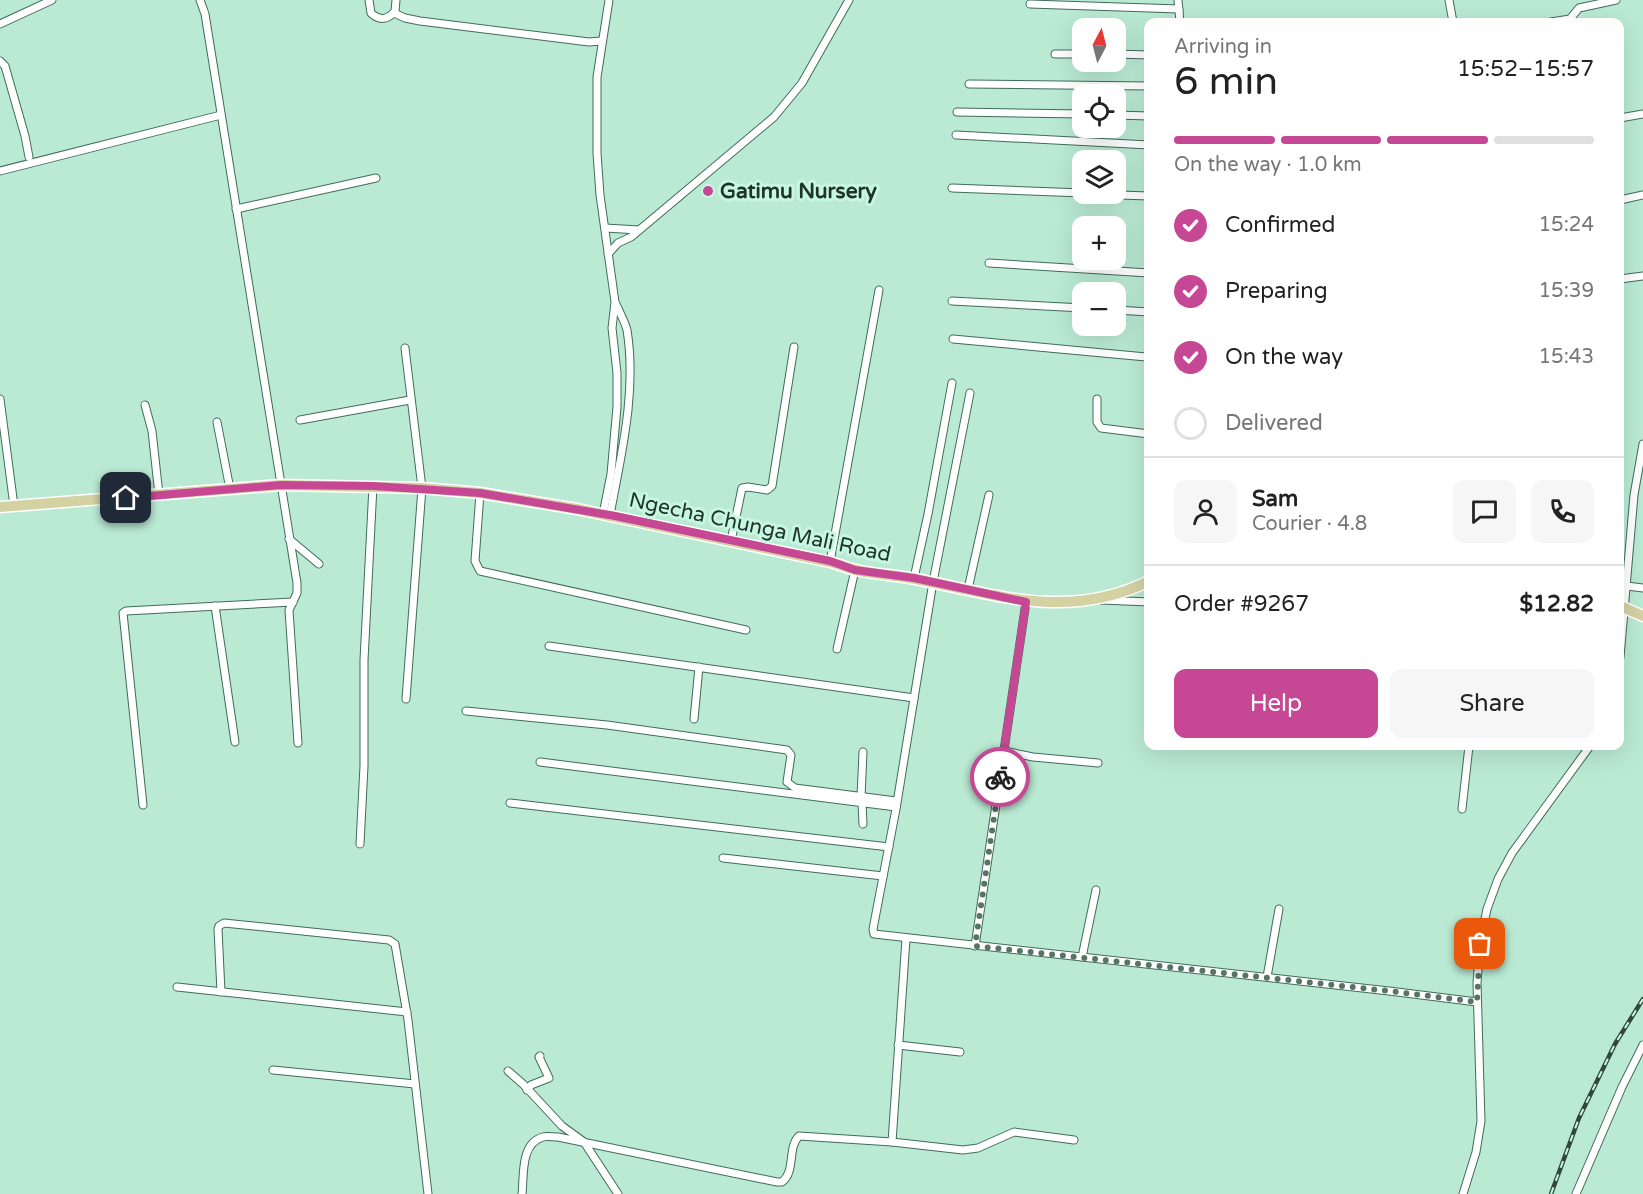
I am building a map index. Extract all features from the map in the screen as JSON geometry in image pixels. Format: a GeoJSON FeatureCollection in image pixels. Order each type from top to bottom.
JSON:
{"type":"FeatureCollection","features":[{"type":"Feature","properties":{"kind":"main road","name":"Ngecha Chunga Mali Road"},"geometry":{"type":"LineString","coordinates":[[0,507],[281,485],[422,488],[480,493],[607,515],[830,561],[855,570],[914,578],[1026,602],[1072,603],[1093,600],[1144,583]]}},
{"type":"Feature","properties":{"kind":"main road"},"geometry":{"type":"LineString","coordinates":[[1624,606],[1643,616]]}},
{"type":"Feature","properties":{"kind":"street"},"geometry":{"type":"LineString","coordinates":[[0,24],[52,0]]}},
{"type":"Feature","properties":{"kind":"street"},"geometry":{"type":"LineString","coordinates":[[200,0],[205,14],[297,583],[297,593],[290,610],[298,743]]}},
{"type":"Feature","properties":{"kind":"street"},"geometry":{"type":"LineString","coordinates":[[369,0],[369,8],[374,16],[383,19],[394,13],[397,7],[396,0]]}},
{"type":"Feature","properties":{"kind":"street"},"geometry":{"type":"LineString","coordinates":[[607,515],[629,407],[630,386],[626,328],[615,302],[604,228],[597,153],[597,87],[601,41],[609,0]]}},
{"type":"Feature","properties":{"kind":"street"},"geometry":{"type":"LineString","coordinates":[[608,254],[618,243],[631,237],[774,117],[802,83],[849,0]]}},
{"type":"Feature","properties":{"kind":"street"},"geometry":{"type":"LineString","coordinates":[[1178,0],[1180,18]]}},
{"type":"Feature","properties":{"kind":"street"},"geometry":{"type":"LineString","coordinates":[[1449,0],[1452,18]]}},
{"type":"Feature","properties":{"kind":"street"},"geometry":{"type":"LineString","coordinates":[[1571,18],[1579,8],[1616,0]]}},
{"type":"Feature","properties":{"kind":"street"},"geometry":{"type":"LineString","coordinates":[[1030,4],[1179,9]]}},
{"type":"Feature","properties":{"kind":"street"},"geometry":{"type":"LineString","coordinates":[[394,13],[420,21],[590,42],[601,41]]}},
{"type":"Feature","properties":{"kind":"street"},"geometry":{"type":"LineString","coordinates":[[1055,54],[1072,54]]}},
{"type":"Feature","properties":{"kind":"street"},"geometry":{"type":"LineString","coordinates":[[1126,54],[1144,55]]}},
{"type":"Feature","properties":{"kind":"street"},"geometry":{"type":"LineString","coordinates":[[0,61],[5,66],[29,157]]}},
{"type":"Feature","properties":{"kind":"street"},"geometry":{"type":"LineString","coordinates":[[969,84],[1144,86]]}},
{"type":"Feature","properties":{"kind":"street"},"geometry":{"type":"LineString","coordinates":[[957,112],[1072,114]]}},
{"type":"Feature","properties":{"kind":"street"},"geometry":{"type":"LineString","coordinates":[[1624,117],[1643,114]]}},
{"type":"Feature","properties":{"kind":"street"},"geometry":{"type":"LineString","coordinates":[[0,171],[221,115]]}},
{"type":"Feature","properties":{"kind":"street"},"geometry":{"type":"LineString","coordinates":[[1126,115],[1144,116]]}},
{"type":"Feature","properties":{"kind":"street"},"geometry":{"type":"LineString","coordinates":[[956,135],[1144,145]]}},
{"type":"Feature","properties":{"kind":"street"},"geometry":{"type":"LineString","coordinates":[[236,209],[376,178]]}},
{"type":"Feature","properties":{"kind":"street"},"geometry":{"type":"LineString","coordinates":[[952,188],[1072,193]]}},
{"type":"Feature","properties":{"kind":"street"},"geometry":{"type":"LineString","coordinates":[[1126,195],[1144,196]]}},
{"type":"Feature","properties":{"kind":"street"},"geometry":{"type":"LineString","coordinates":[[1624,199],[1643,195]]}},
{"type":"Feature","properties":{"kind":"street"},"geometry":{"type":"LineString","coordinates":[[604,228],[639,230]]}},
{"type":"Feature","properties":{"kind":"street"},"geometry":{"type":"LineString","coordinates":[[989,263],[1144,273]]}},
{"type":"Feature","properties":{"kind":"street"},"geometry":{"type":"LineString","coordinates":[[1624,278],[1643,276]]}},
{"type":"Feature","properties":{"kind":"street"},"geometry":{"type":"LineString","coordinates":[[830,561],[879,290]]}},
{"type":"Feature","properties":{"kind":"street"},"geometry":{"type":"LineString","coordinates":[[952,301],[1072,307]]}},
{"type":"Feature","properties":{"kind":"street"},"geometry":{"type":"LineString","coordinates":[[607,515],[617,407],[617,373],[612,328],[615,302]]}},
{"type":"Feature","properties":{"kind":"street"},"geometry":{"type":"LineString","coordinates":[[1126,311],[1144,312]]}},
{"type":"Feature","properties":{"kind":"street"},"geometry":{"type":"LineString","coordinates":[[953,339],[1144,357]]}},
{"type":"Feature","properties":{"kind":"street"},"geometry":{"type":"LineString","coordinates":[[731,541],[742,488],[767,490],[772,486],[794,347]]}},
{"type":"Feature","properties":{"kind":"street"},"geometry":{"type":"LineString","coordinates":[[405,348],[422,488],[406,699]]}},
{"type":"Feature","properties":{"kind":"street"},"geometry":{"type":"LineString","coordinates":[[914,578],[952,383]]}},
{"type":"Feature","properties":{"kind":"street"},"geometry":{"type":"LineString","coordinates":[[970,393],[933,582],[873,932],[877,936],[1267,977],[1477,1002]]}},
{"type":"Feature","properties":{"kind":"street"},"geometry":{"type":"LineString","coordinates":[[0,399],[14,506]]}},
{"type":"Feature","properties":{"kind":"street"},"geometry":{"type":"LineString","coordinates":[[1097,399],[1097,422],[1101,428],[1144,433]]}},
{"type":"Feature","properties":{"kind":"street"},"geometry":{"type":"LineString","coordinates":[[300,420],[410,400]]}},
{"type":"Feature","properties":{"kind":"street"},"geometry":{"type":"LineString","coordinates":[[145,405],[152,431],[159,495]]}},
{"type":"Feature","properties":{"kind":"street"},"geometry":{"type":"LineString","coordinates":[[217,422],[230,489]]}},
{"type":"Feature","properties":{"kind":"street"},"geometry":{"type":"LineString","coordinates":[[1624,601],[1634,495],[1643,444]]}},
{"type":"Feature","properties":{"kind":"street"},"geometry":{"type":"LineString","coordinates":[[360,844],[364,660],[373,486]]}},
{"type":"Feature","properties":{"kind":"street"},"geometry":{"type":"LineString","coordinates":[[480,493],[475,561],[480,571],[746,630]]}},
{"type":"Feature","properties":{"kind":"street"},"geometry":{"type":"LineString","coordinates":[[968,590],[989,495]]}},
{"type":"Feature","properties":{"kind":"street"},"geometry":{"type":"LineString","coordinates":[[289,539],[319,564]]}},
{"type":"Feature","properties":{"kind":"street"},"geometry":{"type":"LineString","coordinates":[[837,649],[855,570]]}},
{"type":"Feature","properties":{"kind":"street"},"geometry":{"type":"LineString","coordinates":[[1627,586],[1643,588]]}},
{"type":"Feature","properties":{"kind":"street"},"geometry":{"type":"LineString","coordinates":[[1093,600],[1144,602]]}},
{"type":"Feature","properties":{"kind":"street"},"geometry":{"type":"LineString","coordinates":[[143,805],[123,613],[126,611],[292,602]]}},
{"type":"Feature","properties":{"kind":"street"},"geometry":{"type":"LineString","coordinates":[[975,946],[1026,602]]}},
{"type":"Feature","properties":{"kind":"street"},"geometry":{"type":"LineString","coordinates":[[215,606],[235,742]]}},
{"type":"Feature","properties":{"kind":"street"},"geometry":{"type":"LineString","coordinates":[[549,646],[914,698]]}},
{"type":"Feature","properties":{"kind":"street"},"geometry":{"type":"LineString","coordinates":[[694,719],[699,668]]}},
{"type":"Feature","properties":{"kind":"street"},"geometry":{"type":"LineString","coordinates":[[466,711],[607,725],[787,750],[791,755],[787,782],[789,785],[803,790],[862,800]]}},
{"type":"Feature","properties":{"kind":"street"},"geometry":{"type":"LineString","coordinates":[[1462,809],[1469,750]]}},
{"type":"Feature","properties":{"kind":"street"},"geometry":{"type":"LineString","coordinates":[[1462,1194],[1476,1152],[1481,1120],[1477,1002],[1480,944],[1492,893],[1512,853],[1587,750]]}},
{"type":"Feature","properties":{"kind":"street"},"geometry":{"type":"LineString","coordinates":[[863,752],[863,824]]}},
{"type":"Feature","properties":{"kind":"street"},"geometry":{"type":"LineString","coordinates":[[1004,752],[1098,763]]}},
{"type":"Feature","properties":{"kind":"street"},"geometry":{"type":"LineString","coordinates":[[540,762],[896,804]]}},
{"type":"Feature","properties":{"kind":"street"},"geometry":{"type":"LineString","coordinates":[[510,803],[889,848]]}},
{"type":"Feature","properties":{"kind":"street"},"geometry":{"type":"LineString","coordinates":[[723,858],[883,876]]}},
{"type":"Feature","properties":{"kind":"street"},"geometry":{"type":"LineString","coordinates":[[1082,957],[1096,890]]}},
{"type":"Feature","properties":{"kind":"street"},"geometry":{"type":"LineString","coordinates":[[1267,977],[1279,909]]}},
{"type":"Feature","properties":{"kind":"street"},"geometry":{"type":"LineString","coordinates":[[221,992],[218,929],[224,923],[389,940],[397,948],[407,1012],[428,1194]]}},
{"type":"Feature","properties":{"kind":"street"},"geometry":{"type":"LineString","coordinates":[[892,1142],[906,939]]}},
{"type":"Feature","properties":{"kind":"street"},"geometry":{"type":"LineString","coordinates":[[177,987],[407,1012]]}},
{"type":"Feature","properties":{"kind":"street"},"geometry":{"type":"LineString","coordinates":[[898,1045],[960,1052]]}},
{"type":"Feature","properties":{"kind":"street"},"geometry":{"type":"LineString","coordinates":[[1576,1194],[1622,1087],[1643,1045]]}},
{"type":"Feature","properties":{"kind":"street"},"geometry":{"type":"LineString","coordinates":[[527,1090],[531,1085],[549,1078],[540,1061],[540,1056]]}},
{"type":"Feature","properties":{"kind":"street"},"geometry":{"type":"LineString","coordinates":[[273,1070],[415,1084]]}},
{"type":"Feature","properties":{"kind":"street"},"geometry":{"type":"LineString","coordinates":[[507,1071],[523,1084],[562,1126],[584,1142],[618,1194]]}},
{"type":"Feature","properties":{"kind":"street"},"geometry":{"type":"LineString","coordinates":[[522,1194],[524,1163],[536,1140],[543,1137],[558,1137],[584,1142],[777,1182],[782,1182],[787,1178],[795,1142],[799,1136],[892,1142],[963,1150],[978,1148],[1014,1132],[1074,1140]]}},
{"type":"Feature","properties":{"kind":"railway"},"geometry":{"type":"LineString","coordinates":[[1551,1194],[1579,1118],[1615,1044],[1643,999]]}},
{"type":"Feature","properties":{"kind":"way so far"},"geometry":{"type":"LineString","coordinates":[[1000,777],[975,946],[1477,1002],[1480,944]]}},
{"type":"Feature","properties":{"kind":"place","name":"Gatimu Nursery"},"geometry":{"type":"Point","coordinates":[708,191]}},
{"type":"Feature","properties":{"kind":"route"},"geometry":{"type":"LineString","coordinates":[[126,498],[281,485],[373,486],[480,493],[615,516],[830,561],[855,570],[914,578],[1026,602],[1000,777]]}}]}
